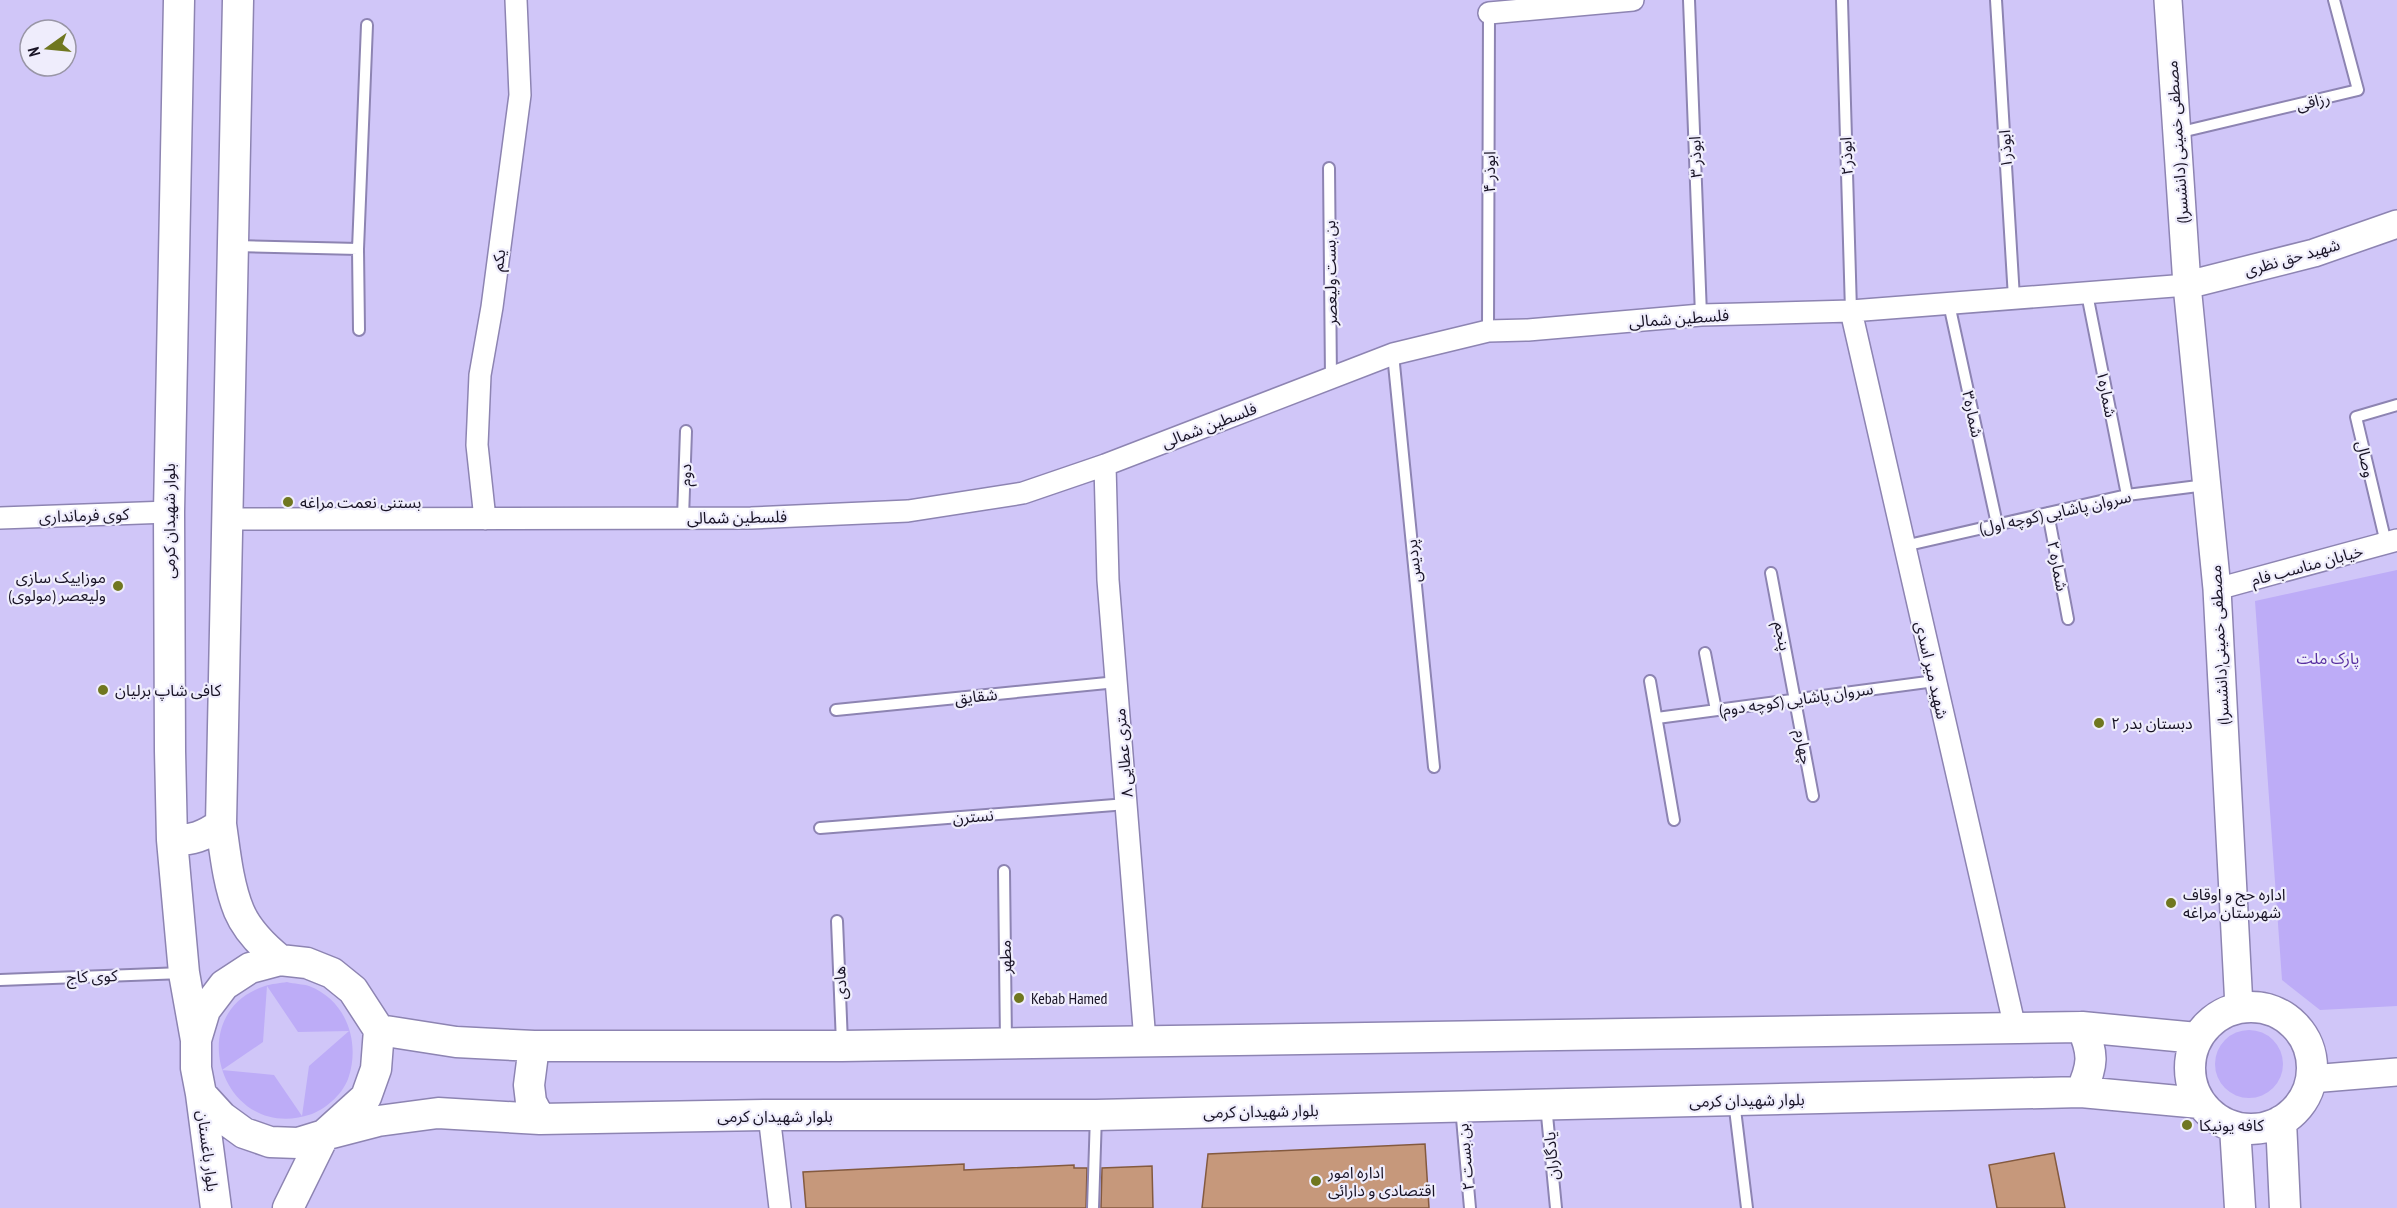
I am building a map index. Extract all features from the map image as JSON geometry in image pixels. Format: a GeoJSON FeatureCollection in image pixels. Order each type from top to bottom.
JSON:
{"type":"FeatureCollection","features":[{"type":"Feature","properties":{"kind":"main road","name":"بلوار شهیدان کرمی"},"geometry":{"type":"LineString","coordinates":[[179,0],[169,512],[171,840],[184,973],[196,1040]]}},
{"type":"Feature","properties":{"kind":"main road"},"geometry":{"type":"LineString","coordinates":[[238,0],[221,824],[228,870],[239,911],[261,944],[280,960]]}},
{"type":"Feature","properties":{"kind":"main road"},"geometry":{"type":"LineString","coordinates":[[171,840],[185,841],[198,838],[221,824]]}},
{"type":"Feature","properties":{"kind":"main road"},"geometry":{"type":"LineString","coordinates":[[288,1208],[324,1136],[366,1096],[376,1069],[379,1030],[353,990],[332,973],[307,963],[280,960],[250,968],[224,985],[205,1010],[196,1040],[196,1068],[201,1094],[222,1117],[244,1133],[270,1142],[298,1143],[324,1136]]}},
{"type":"Feature","properties":{"kind":"main road"},"geometry":{"type":"LineString","coordinates":[[2239,1007],[2259,1007],[2278,1013],[2294,1024],[2306,1040],[2311,1060],[2311,1080],[2300,1103],[2281,1121],[2264,1128],[2235,1127],[2213,1116],[2200,1103],[2189,1071],[2191,1054],[2197,1038],[2207,1024],[2222,1013],[2239,1007]]}},
{"type":"Feature","properties":{"kind":"main road"},"geometry":{"type":"LineString","coordinates":[[379,1030],[456,1042],[534,1046],[842,1046],[2082,1027],[2197,1038]]}},
{"type":"Feature","properties":{"kind":"main road"},"geometry":{"type":"LineString","coordinates":[[2081,1092],[2091,1071],[2091,1048],[2082,1027]]}},
{"type":"Feature","properties":{"kind":"main road"},"geometry":{"type":"LineString","coordinates":[[534,1046],[529,1085],[531,1102],[540,1119]]}},
{"type":"Feature","properties":{"kind":"main road","name":"بلوار شهیدان کرمی"},"geometry":{"type":"LineString","coordinates":[[324,1136],[378,1120],[438,1113],[540,1119],[769,1115],[1096,1115],[2081,1092],[2200,1103]]}},
{"type":"Feature","properties":{"kind":"main road","name":"بلوار باغستان"},"geometry":{"type":"LineString","coordinates":[[201,1094],[216,1208]]}},
{"type":"Feature","properties":{"kind":"main road"},"geometry":{"type":"LineString","coordinates":[[2281,1121],[2285,1208]]}},
{"type":"Feature","properties":{"kind":"main road"},"geometry":{"type":"LineString","coordinates":[[2235,1127],[2240,1208]]}},
{"type":"Feature","properties":{"kind":"street","name":"یکم"},"geometry":{"type":"LineString","coordinates":[[485,519],[477,445],[480,375],[492,307],[520,95],[516,0]]}},
{"type":"Feature","properties":{"kind":"street"},"geometry":{"type":"LineString","coordinates":[[1489,13],[1633,0]]}},
{"type":"Feature","properties":{"kind":"street","name":"مصطفی خمینی (دانشسرا)"},"geometry":{"type":"LineString","coordinates":[[2168,0],[2187,285]]}},
{"type":"Feature","properties":{"kind":"street","name":"شهید حق نظری"},"geometry":{"type":"LineString","coordinates":[[2187,285],[2314,253],[2397,224]]}},
{"type":"Feature","properties":{"kind":"street","name":"فلسطین شمالی"},"geometry":{"type":"LineString","coordinates":[[227,519],[751,518],[908,511],[1023,493],[1105,465],[1393,354],[1488,331],[1527,330],[1701,315],[1851,311],[2187,285]]}},
{"type":"Feature","properties":{"kind":"street","name":"(دانشسرا)مصطفی خمینی"},"geometry":{"type":"LineString","coordinates":[[2187,285],[2217,589],[2239,1007]]}},
{"type":"Feature","properties":{"kind":"street","name":"شهید میر اسدی"},"geometry":{"type":"LineString","coordinates":[[1851,311],[2015,1028]]}},
{"type":"Feature","properties":{"kind":"street","name":"۸ متری عطایی"},"geometry":{"type":"LineString","coordinates":[[1105,465],[1108,580],[1145,1041]]}},
{"type":"Feature","properties":{"kind":"street","name":"کوی فرمانداری"},"geometry":{"type":"LineString","coordinates":[[0,518],[169,512]]}},
{"type":"Feature","properties":{"kind":"street","name":"خیابان مناسب فام"},"geometry":{"type":"LineString","coordinates":[[2217,589],[2391,542]]}},
{"type":"Feature","properties":{"kind":"street"},"geometry":{"type":"LineString","coordinates":[[2311,1080],[2397,1072]]}},
{"type":"Feature","properties":{"kind":"street"},"geometry":{"type":"LineString","coordinates":[[769,1115],[780,1208]]}},
{"type":"Feature","properties":{"kind":"lane","name":"ابوذر ۳"},"geometry":{"type":"LineString","coordinates":[[1689,0],[1701,315]]}},
{"type":"Feature","properties":{"kind":"lane","name":"ابوذر۲"},"geometry":{"type":"LineString","coordinates":[[1842,0],[1851,311]]}},
{"type":"Feature","properties":{"kind":"lane","name":"ابوذر۱"},"geometry":{"type":"LineString","coordinates":[[1996,0],[2014,298]]}},
{"type":"Feature","properties":{"kind":"lane","name":"رزاقی"},"geometry":{"type":"LineString","coordinates":[[2177,133],[2358,90],[2334,0]]}},
{"type":"Feature","properties":{"kind":"lane","name":"ابوذر ۴"},"geometry":{"type":"LineString","coordinates":[[1488,331],[1489,13]]}},
{"type":"Feature","properties":{"kind":"lane"},"geometry":{"type":"LineString","coordinates":[[359,330],[358,249],[367,25]]}},
{"type":"Feature","properties":{"kind":"lane","name":"بن بست ولیعصر"},"geometry":{"type":"LineString","coordinates":[[1329,168],[1331,379]]}},
{"type":"Feature","properties":{"kind":"lane"},"geometry":{"type":"LineString","coordinates":[[233,246],[358,249]]}},
{"type":"Feature","properties":{"kind":"lane","name":"شماره۱"},"geometry":{"type":"LineString","coordinates":[[2087,294],[2127,495]]}},
{"type":"Feature","properties":{"kind":"lane","name":"شماره۳"},"geometry":{"type":"LineString","coordinates":[[1949,304],[1997,524]]}},
{"type":"Feature","properties":{"kind":"lane","name":"پردیس"},"geometry":{"type":"LineString","coordinates":[[1393,354],[1434,767]]}},
{"type":"Feature","properties":{"kind":"lane","name":"وصال"},"geometry":{"type":"LineString","coordinates":[[2391,542],[2356,417],[2397,405]]}},
{"type":"Feature","properties":{"kind":"lane","name":"دوم"},"geometry":{"type":"LineString","coordinates":[[683,518],[686,431]]}},
{"type":"Feature","properties":{"kind":"lane","name":"سروان پاشایی (کوچه اول)"},"geometry":{"type":"LineString","coordinates":[[1904,546],[2127,495],[2208,484]]}},
{"type":"Feature","properties":{"kind":"lane","name":"شماره ۲"},"geometry":{"type":"LineString","coordinates":[[2048,513],[2068,619]]}},
{"type":"Feature","properties":{"kind":"lane","name":"پنجم"},"geometry":{"type":"LineString","coordinates":[[1771,573],[1796,699]]}},
{"type":"Feature","properties":{"kind":"lane"},"geometry":{"type":"LineString","coordinates":[[1705,653],[1716,710]]}},
{"type":"Feature","properties":{"kind":"lane"},"geometry":{"type":"LineString","coordinates":[[1650,681],[1674,820]]}},
{"type":"Feature","properties":{"kind":"lane","name":"سروان پاشایی (کوچه دوم)"},"geometry":{"type":"LineString","coordinates":[[1657,718],[1935,681]]}},
{"type":"Feature","properties":{"kind":"lane","name":"شقایق"},"geometry":{"type":"LineString","coordinates":[[836,710],[1117,682]]}},
{"type":"Feature","properties":{"kind":"lane","name":"چهارم"},"geometry":{"type":"LineString","coordinates":[[1796,699],[1813,796]]}},
{"type":"Feature","properties":{"kind":"lane","name":"نسترن"},"geometry":{"type":"LineString","coordinates":[[820,828],[1127,804]]}},
{"type":"Feature","properties":{"kind":"lane","name":"مطهر"},"geometry":{"type":"LineString","coordinates":[[1004,871],[1006,1043]]}},
{"type":"Feature","properties":{"kind":"lane","name":"هادی"},"geometry":{"type":"LineString","coordinates":[[837,921],[842,1046]]}},
{"type":"Feature","properties":{"kind":"lane","name":"کوی کاج"},"geometry":{"type":"LineString","coordinates":[[0,980],[184,973]]}},
{"type":"Feature","properties":{"kind":"lane"},"geometry":{"type":"LineString","coordinates":[[1734,1100],[1747,1208]]}},
{"type":"Feature","properties":{"kind":"lane","name":"یادگاران"},"geometry":{"type":"LineString","coordinates":[[1546,1105],[1556,1208]]}},
{"type":"Feature","properties":{"kind":"lane","name":"بن بست ۲"},"geometry":{"type":"LineString","coordinates":[[1461,1107],[1470,1208]]}},
{"type":"Feature","properties":{"kind":"lane"},"geometry":{"type":"LineString","coordinates":[[1093,1208],[1096,1115]]}},
{"type":"Feature","properties":{"kind":"green space","name":"پارک ملت"},"geometry":{"type":"Polygon","coordinates":[[[2397,570],[2397,1006],[2320,1010],[2282,980],[2255,601],[2397,570]]]}},
{"type":"Feature","properties":{"kind":"green space"},"geometry":{"type":"Polygon","coordinates":[[[287,982],[307,985],[322,992],[341,1011],[347,1023],[351,1036],[352,1063],[347,1082],[334,1099],[312,1114],[302,1115],[309,1066],[349,1031],[298,1032],[267,986],[263,1042],[223,1070],[219,1047],[224,1022],[239,1001],[265,986],[287,982]]]}},
{"type":"Feature","properties":{"kind":"green space"},"geometry":{"type":"Polygon","coordinates":[[[2249,1030],[2262,1033],[2273,1040],[2280,1051],[2283,1064],[2280,1077],[2273,1088],[2262,1095],[2249,1098],[2236,1095],[2225,1088],[2218,1077],[2215,1064],[2218,1051],[2225,1040],[2236,1033],[2249,1030]]]}},
{"type":"Feature","properties":{"kind":"green space"},"geometry":{"type":"Polygon","coordinates":[[[223,1070],[274,1075],[302,1115],[281,1119],[255,1111],[235,1094],[223,1070]]]}},
{"type":"Feature","properties":{"kind":"building","name":"اداره امور اقتصادی و دارائی"},"geometry":{"type":"Polygon","coordinates":[[[1425,1144],[1429,1208],[1202,1208],[1208,1154],[1425,1144]]]}},
{"type":"Feature","properties":{"kind":"building"},"geometry":{"type":"Polygon","coordinates":[[[2054,1153],[2065,1208],[1997,1208],[1989,1165],[2054,1153]]]}},
{"type":"Feature","properties":{"kind":"building"},"geometry":{"type":"Polygon","coordinates":[[[964,1164],[964,1170],[1074,1165],[1074,1168],[1087,1168],[1086,1208],[806,1208],[803,1172],[964,1164]]]}},
{"type":"Feature","properties":{"kind":"building"},"geometry":{"type":"Polygon","coordinates":[[[1152,1166],[1153,1208],[1101,1208],[1102,1168],[1152,1166]]]}},
{"type":"Feature","properties":{"kind":"place","name":"بستنی نعمت مراغه"},"geometry":{"type":"Point","coordinates":[288,502]}},
{"type":"Feature","properties":{"kind":"place","name":"موزاییک سازی ولیعصر (مولوی)"},"geometry":{"type":"Point","coordinates":[118,586]}},
{"type":"Feature","properties":{"kind":"place","name":"کافی شاپ برلیان"},"geometry":{"type":"Point","coordinates":[103,690]}},
{"type":"Feature","properties":{"kind":"place","name":"دبستان بدر ۲"},"geometry":{"type":"Point","coordinates":[2099,723]}},
{"type":"Feature","properties":{"kind":"place","name":"اداره حج و اوقاف شهرستان مراغه"},"geometry":{"type":"Point","coordinates":[2171,903]}},
{"type":"Feature","properties":{"kind":"place","name":"Kebab Hamed"},"geometry":{"type":"Point","coordinates":[1019,998]}},
{"type":"Feature","properties":{"kind":"place","name":"کافه یونیکا"},"geometry":{"type":"Point","coordinates":[2187,1125]}},
{"type":"Feature","properties":{"kind":"place","name":"اداره امور اقتصادی و دارائی"},"geometry":{"type":"Point","coordinates":[1316,1181]}}]}
